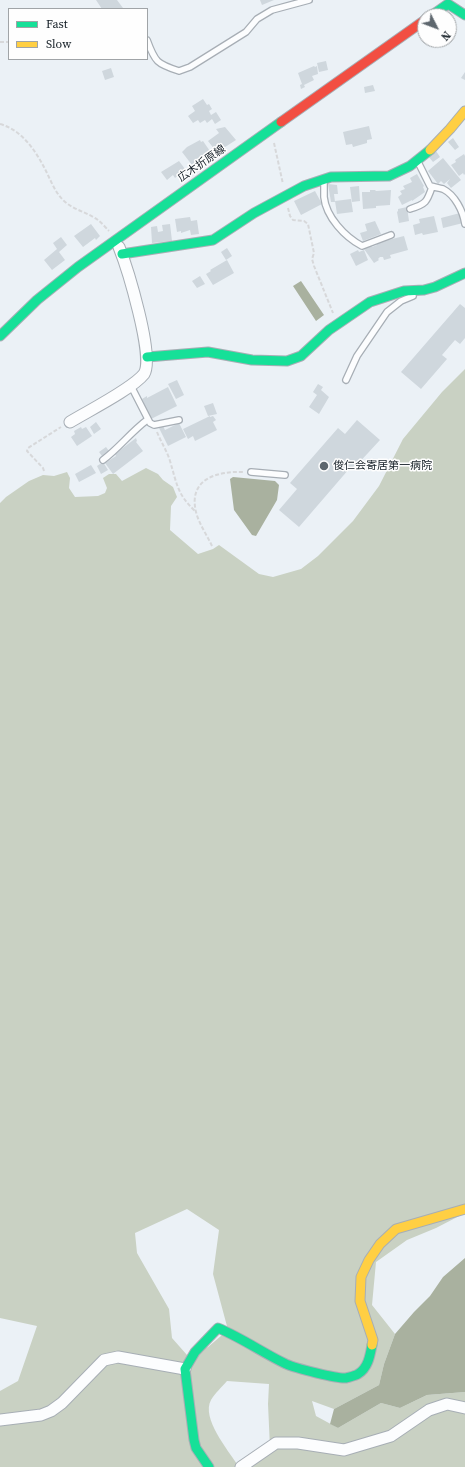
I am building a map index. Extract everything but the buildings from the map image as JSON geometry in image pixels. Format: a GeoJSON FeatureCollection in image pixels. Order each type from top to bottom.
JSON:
{"type":"FeatureCollection","features":[{"type":"Feature","properties":{"kind":"street"},"geometry":{"type":"LineString","coordinates":[[445,2],[465,15]]}},
{"type":"Feature","properties":{"kind":"street","name":"広木折原線"},"geometry":{"type":"LineString","coordinates":[[0,336],[37,300],[66,276],[417,26]]}},
{"type":"Feature","properties":{"kind":"street"},"geometry":{"type":"LineString","coordinates":[[122,254],[213,240],[254,213],[304,186],[324,178],[388,176],[400,172],[417,160],[443,137],[453,127],[465,110]]}},
{"type":"Feature","properties":{"kind":"street"},"geometry":{"type":"LineString","coordinates":[[70,422],[130,386],[145,372],[147,357],[141,320],[122,254],[116,240]]}},
{"type":"Feature","properties":{"kind":"street"},"geometry":{"type":"LineString","coordinates":[[147,357],[208,352],[252,360],[287,361],[301,356],[329,330],[370,302],[404,291],[424,290],[435,287],[465,273]]}},
{"type":"Feature","properties":{"kind":"street"},"geometry":{"type":"LineString","coordinates":[[209,1467],[196,1448],[194,1440],[185,1369],[198,1348],[218,1328],[235,1335],[287,1364],[315,1372],[345,1378],[357,1375],[365,1368],[370,1357],[373,1340],[360,1301],[361,1277],[369,1260],[380,1244],[396,1230],[465,1209]]}},
{"type":"Feature","properties":{"kind":"street"},"geometry":{"type":"LineString","coordinates":[[0,1420],[40,1415],[51,1411],[62,1403],[104,1360],[118,1357],[185,1369]]}},
{"type":"Feature","properties":{"kind":"street"},"geometry":{"type":"LineString","coordinates":[[241,1467],[276,1443],[298,1442],[344,1450],[391,1436],[429,1410],[447,1404],[465,1408]]}},
{"type":"Feature","properties":{"kind":"lane"},"geometry":{"type":"LineString","coordinates":[[148,42],[157,62],[179,71],[190,67],[246,32],[257,19],[272,10],[309,0]]}},
{"type":"Feature","properties":{"kind":"lane"},"geometry":{"type":"LineString","coordinates":[[417,160],[430,186],[441,188],[447,192],[462,210],[465,224]]}},
{"type":"Feature","properties":{"kind":"lane"},"geometry":{"type":"LineString","coordinates":[[324,178],[324,198],[336,224],[345,234],[362,246],[391,235]]}},
{"type":"Feature","properties":{"kind":"lane"},"geometry":{"type":"LineString","coordinates":[[410,209],[426,202],[432,187]]}},
{"type":"Feature","properties":{"kind":"lane"},"geometry":{"type":"LineString","coordinates":[[346,380],[357,356],[387,312],[424,290]]}},
{"type":"Feature","properties":{"kind":"lane"},"geometry":{"type":"LineString","coordinates":[[130,386],[147,420],[154,425],[179,420]]}},
{"type":"Feature","properties":{"kind":"lane"},"geometry":{"type":"LineString","coordinates":[[103,460],[117,449],[135,429],[147,420]]}},
{"type":"Feature","properties":{"kind":"lane"},"geometry":{"type":"LineString","coordinates":[[251,472],[285,475]]}},
{"type":"Feature","properties":{"kind":"path"},"geometry":{"type":"LineString","coordinates":[[0,124],[15,130],[24,138],[43,164],[62,199],[71,207],[98,220],[116,240]]}},
{"type":"Feature","properties":{"kind":"path"},"geometry":{"type":"LineString","coordinates":[[271,130],[290,216],[293,220],[304,221],[308,224],[314,253],[312,259],[334,314],[335,326]]}},
{"type":"Feature","properties":{"kind":"path"},"geometry":{"type":"LineString","coordinates":[[44,471],[27,451],[39,441],[70,422]]}},
{"type":"Feature","properties":{"kind":"path"},"geometry":{"type":"LineString","coordinates":[[154,425],[170,460],[176,485],[185,501],[196,512],[212,546]]}},
{"type":"Feature","properties":{"kind":"path"},"geometry":{"type":"LineString","coordinates":[[196,512],[195,500],[199,485],[220,473],[228,471],[251,472]]}},
{"type":"Feature","properties":{"kind":"shaded area"},"geometry":{"type":"Polygon","coordinates":[[[301,281],[324,315],[316,321],[293,286],[301,281]]]}},
{"type":"Feature","properties":{"kind":"shaded area"},"geometry":{"type":"Polygon","coordinates":[[[465,369],[465,1213],[436,1228],[407,1240],[376,1262],[372,1305],[395,1334],[384,1364],[379,1385],[334,1409],[312,1401],[316,1416],[338,1428],[381,1403],[400,1408],[427,1395],[465,1392],[465,1467],[0,1467],[0,1391],[18,1381],[37,1326],[0,1318],[0,503],[29,481],[43,475],[54,476],[67,472],[70,478],[69,488],[75,497],[98,496],[105,493],[107,488],[103,478],[109,474],[116,474],[122,481],[146,468],[158,474],[163,480],[173,487],[177,497],[171,506],[170,530],[198,554],[213,549],[219,545],[259,574],[273,577],[301,569],[318,556],[353,521],[379,486],[403,439],[442,392],[465,369]],[[187,1209],[135,1233],[137,1253],[169,1309],[172,1338],[187,1355],[208,1347],[228,1330],[213,1274],[219,1230],[187,1209]],[[227,1381],[211,1400],[209,1407],[210,1416],[217,1434],[237,1464],[270,1448],[268,1404],[269,1384],[227,1381]]]}},
{"type":"Feature","properties":{"kind":"shaded area"},"geometry":{"type":"Polygon","coordinates":[[[233,477],[275,481],[279,485],[277,500],[256,536],[252,535],[234,510],[230,479],[233,477]]]}},
{"type":"Feature","properties":{"kind":"shaded area"},"geometry":{"type":"Polygon","coordinates":[[[465,1258],[465,1392],[427,1395],[400,1408],[381,1403],[338,1428],[330,1424],[334,1409],[379,1385],[384,1364],[395,1334],[430,1296],[443,1277],[465,1258]]]}},
{"type":"Feature","properties":{"kind":"traffic: fast"},"geometry":{"type":"LineString","coordinates":[[442,8],[448,4],[454,8]]}},
{"type":"Feature","properties":{"kind":"traffic: fast"},"geometry":{"type":"LineString","coordinates":[[457,10],[465,15]]}},
{"type":"Feature","properties":{"kind":"traffic: fast"},"geometry":{"type":"LineString","coordinates":[[0,336],[37,300],[78,267],[281,122]]}},
{"type":"Feature","properties":{"kind":"traffic: fast"},"geometry":{"type":"LineString","coordinates":[[122,254],[213,240],[254,213],[304,186],[331,177],[389,176],[410,166],[430,150]]}},
{"type":"Feature","properties":{"kind":"traffic: fast"},"geometry":{"type":"LineString","coordinates":[[147,357],[208,352],[252,360],[287,361],[301,356],[329,330],[370,302],[404,291],[424,290],[435,287],[465,273]]}},
{"type":"Feature","properties":{"kind":"traffic: fast"},"geometry":{"type":"LineString","coordinates":[[209,1467],[196,1448],[194,1440],[185,1369],[195,1352],[218,1328],[236,1336],[286,1364],[316,1373],[341,1378],[354,1376],[364,1368],[368,1361],[372,1345]]}},
{"type":"Feature","properties":{"kind":"traffic: slow"},"geometry":{"type":"LineString","coordinates":[[430,150],[465,111]]}},
{"type":"Feature","properties":{"kind":"traffic: slow"},"geometry":{"type":"LineString","coordinates":[[372,1345],[373,1340],[360,1301],[361,1277],[369,1260],[380,1244],[396,1229],[465,1209]]}},
{"type":"Feature","properties":{"kind":"traffic: jam"},"geometry":{"type":"LineString","coordinates":[[281,122],[417,26]]}},
{"type":"Feature","properties":{"kind":"place","name":"俊仁会寄居第一病院"},"geometry":{"type":"Point","coordinates":[324,466]}}]}
